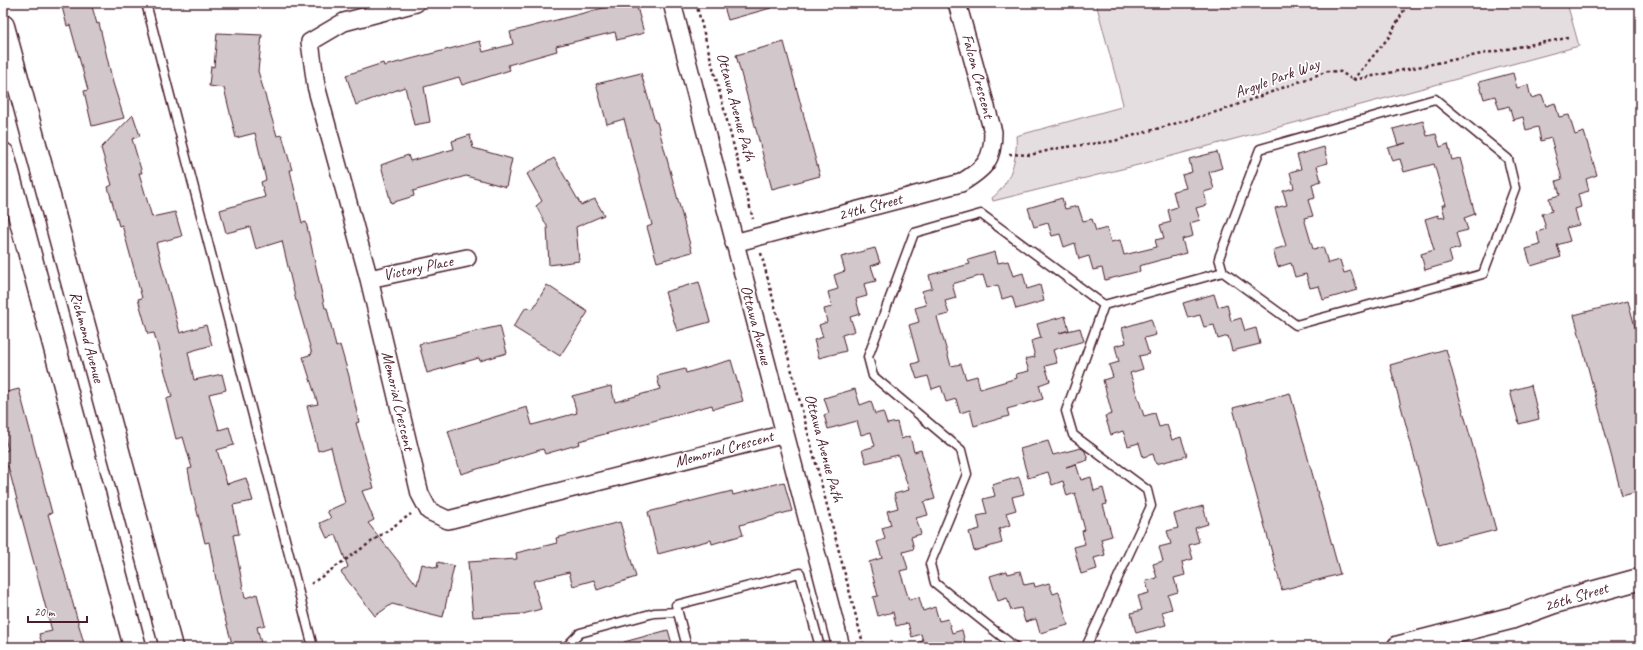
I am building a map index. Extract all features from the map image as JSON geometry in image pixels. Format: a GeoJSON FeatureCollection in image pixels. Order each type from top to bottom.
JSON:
{"type":"FeatureCollection","features":[{"type":"Feature","properties":{"kind":"main road","name":"Richmond Avenue"},"geometry":{"type":"LineString","coordinates":[[3,26],[170,647]]}},
{"type":"Feature","properties":{"kind":"main road"},"geometry":{"type":"LineString","coordinates":[[3,154],[135,647]]}},
{"type":"Feature","properties":{"kind":"street","name":"Memorial Crescent"},"geometry":{"type":"LineString","coordinates":[[416,3],[344,22],[310,42],[316,86],[369,279],[420,494],[429,511],[448,520],[785,434]]}},
{"type":"Feature","properties":{"kind":"street","name":"Ottawa Avenue"},"geometry":{"type":"LineString","coordinates":[[672,3],[734,243],[842,647]]}},
{"type":"Feature","properties":{"kind":"street","name":"Falcon Crescent"},"geometry":{"type":"LineString","coordinates":[[957,3],[993,132],[993,150]]}},
{"type":"Feature","properties":{"kind":"street","name":"24th Street"},"geometry":{"type":"LineString","coordinates":[[734,243],[961,183],[978,173],[987,162],[993,150]]}},
{"type":"Feature","properties":{"kind":"street","name":"Victory Place"},"geometry":{"type":"LineString","coordinates":[[369,279],[467,258]]}},
{"type":"Feature","properties":{"kind":"street","name":"26th Street"},"geometry":{"type":"LineString","coordinates":[[1398,647],[1512,618],[1554,603],[1640,579]]}},
{"type":"Feature","properties":{"kind":"street","name":"26th Street"},"geometry":{"type":"LineString","coordinates":[[1456,647],[1512,618]]}},
{"type":"Feature","properties":{"kind":"lane"},"geometry":{"type":"LineString","coordinates":[[146,3],[313,647]]}},
{"type":"Feature","properties":{"kind":"lane"},"geometry":{"type":"LineString","coordinates":[[1435,99],[1508,159],[1515,188],[1483,274],[1296,325],[1223,272],[1219,258],[1260,148],[1435,99]]}},
{"type":"Feature","properties":{"kind":"lane"},"geometry":{"type":"LineString","coordinates":[[1015,647],[935,583],[930,564],[967,474],[961,450],[873,376],[868,358],[914,233],[981,214],[1104,305]]}},
{"type":"Feature","properties":{"kind":"lane"},"geometry":{"type":"LineString","coordinates":[[1104,305],[1223,272]]}},
{"type":"Feature","properties":{"kind":"lane"},"geometry":{"type":"LineString","coordinates":[[1086,647],[1152,506],[1147,490],[1073,435],[1066,411],[1104,305]]}},
{"type":"Feature","properties":{"kind":"lane"},"geometry":{"type":"LineString","coordinates":[[687,647],[676,605],[800,573],[820,647]]}},
{"type":"Feature","properties":{"kind":"lane"},"geometry":{"type":"LineString","coordinates":[[566,647],[580,633],[654,613],[678,612]]}},
{"type":"Feature","properties":{"kind":"path","name":"Ottawa Avenue Path"},"geometry":{"type":"LineString","coordinates":[[696,3],[752,217]]}},
{"type":"Feature","properties":{"kind":"path"},"geometry":{"type":"LineString","coordinates":[[1353,80],[1389,37],[1408,3]]}},
{"type":"Feature","properties":{"kind":"path"},"geometry":{"type":"LineString","coordinates":[[1353,80],[1439,64],[1503,49],[1568,38]]}},
{"type":"Feature","properties":{"kind":"path","name":"Argyle Park Way"},"geometry":{"type":"LineString","coordinates":[[993,150],[1011,155],[1030,155],[1059,148],[1114,141],[1223,110],[1328,71],[1341,72],[1353,80]]}},
{"type":"Feature","properties":{"kind":"path","name":"Ottawa Avenue Path"},"geometry":{"type":"LineString","coordinates":[[761,255],[864,647]]}},
{"type":"Feature","properties":{"kind":"path"},"geometry":{"type":"LineString","coordinates":[[299,592],[411,514]]}},
{"type":"Feature","properties":{"kind":"shaded area"},"geometry":{"type":"Polygon","coordinates":[[[1096,3],[1567,3],[1579,46],[1142,164],[993,201],[992,198],[1004,186],[1012,170],[1016,153],[1016,136],[1121,107],[1123,104],[1096,3]]]}},
{"type":"Feature","properties":{"kind":"building"},"geometry":{"type":"Polygon","coordinates":[[[61,3],[91,3],[97,24],[99,23],[113,83],[124,118],[92,126],[84,91],[88,90],[70,25],[67,26],[61,3]]]}},
{"type":"Feature","properties":{"kind":"building"},"geometry":{"type":"Polygon","coordinates":[[[606,3],[636,3],[644,33],[617,40],[615,32],[556,46],[557,51],[508,65],[510,70],[462,85],[459,77],[424,87],[430,122],[414,125],[405,87],[356,105],[346,75],[383,63],[384,66],[480,41],[483,52],[513,44],[510,32],[607,7],[606,3]]]}},
{"type":"Feature","properties":{"kind":"building"},"geometry":{"type":"Polygon","coordinates":[[[723,3],[770,3],[771,8],[728,20],[723,3]]]}},
{"type":"Feature","properties":{"kind":"building"},"geometry":{"type":"Polygon","coordinates":[[[217,33],[262,35],[258,71],[277,136],[282,135],[292,170],[290,170],[302,223],[306,222],[325,308],[327,308],[336,347],[340,345],[349,376],[359,422],[356,423],[374,488],[362,491],[374,520],[368,523],[417,585],[422,564],[437,568],[438,562],[454,566],[443,617],[392,604],[375,616],[341,572],[348,567],[336,535],[327,538],[320,523],[331,518],[327,511],[345,503],[331,447],[318,451],[307,406],[318,404],[303,357],[312,354],[296,301],[282,241],[256,249],[250,227],[226,233],[220,210],[265,197],[261,182],[266,180],[255,133],[236,138],[224,88],[209,86],[211,66],[214,67],[217,33]]]}},
{"type":"Feature","properties":{"kind":"building"},"geometry":{"type":"Polygon","coordinates":[[[784,42],[820,176],[772,189],[736,55],[784,42]]]}},
{"type":"Feature","properties":{"kind":"building"},"geometry":{"type":"Polygon","coordinates":[[[641,73],[655,122],[657,122],[692,252],[657,262],[647,227],[652,225],[624,119],[607,124],[596,84],[641,73]]]}},
{"type":"Feature","properties":{"kind":"building"},"geometry":{"type":"Polygon","coordinates":[[[1513,73],[1517,88],[1528,85],[1531,98],[1542,95],[1546,106],[1555,103],[1559,117],[1569,115],[1575,135],[1584,132],[1597,175],[1586,179],[1589,191],[1578,194],[1581,207],[1575,209],[1579,225],[1566,228],[1570,241],[1557,245],[1561,257],[1531,266],[1526,249],[1540,245],[1537,232],[1546,229],[1542,214],[1552,211],[1549,198],[1560,195],[1556,181],[1562,179],[1551,138],[1541,141],[1538,127],[1526,130],[1523,117],[1513,120],[1509,106],[1499,109],[1495,96],[1484,99],[1479,82],[1513,73]]]}},
{"type":"Feature","properties":{"kind":"building"},"geometry":{"type":"Polygon","coordinates":[[[133,115],[140,136],[132,139],[142,173],[139,173],[152,217],[175,212],[182,236],[156,243],[180,333],[206,325],[212,345],[188,352],[194,380],[222,374],[226,390],[209,394],[219,430],[229,427],[234,445],[217,450],[227,484],[246,478],[253,501],[233,505],[239,534],[233,535],[245,598],[257,594],[265,625],[257,627],[262,647],[233,647],[220,601],[209,542],[205,543],[192,491],[188,469],[192,468],[183,437],[176,439],[166,399],[172,397],[154,333],[148,334],[138,299],[142,298],[122,225],[119,226],[108,187],[112,185],[101,148],[133,115]]]}},
{"type":"Feature","properties":{"kind":"building"},"geometry":{"type":"Polygon","coordinates":[[[1423,121],[1427,136],[1436,134],[1440,147],[1448,144],[1452,160],[1460,158],[1475,214],[1464,218],[1468,230],[1456,233],[1460,248],[1449,251],[1452,262],[1425,270],[1421,254],[1434,250],[1425,219],[1438,215],[1439,218],[1445,217],[1442,205],[1446,205],[1434,164],[1404,172],[1400,159],[1392,161],[1388,148],[1406,143],[1398,145],[1393,129],[1423,121]]]}},
{"type":"Feature","properties":{"kind":"building"},"geometry":{"type":"Polygon","coordinates":[[[470,135],[473,148],[512,159],[506,187],[466,176],[413,191],[414,196],[391,203],[381,165],[408,155],[410,161],[454,149],[452,141],[470,135]]]}},
{"type":"Feature","properties":{"kind":"building"},"geometry":{"type":"Polygon","coordinates":[[[1324,147],[1328,163],[1317,166],[1321,181],[1312,184],[1315,198],[1308,200],[1313,216],[1304,218],[1313,249],[1323,247],[1328,263],[1340,260],[1344,273],[1351,271],[1357,290],[1323,300],[1319,286],[1310,288],[1306,274],[1295,277],[1291,263],[1278,267],[1273,250],[1286,246],[1275,208],[1287,205],[1283,191],[1294,188],[1290,172],[1301,169],[1297,155],[1324,147]]]}},
{"type":"Feature","properties":{"kind":"building"},"geometry":{"type":"Polygon","coordinates":[[[1217,152],[1222,168],[1209,172],[1214,189],[1204,192],[1207,205],[1196,208],[1200,220],[1190,223],[1193,236],[1182,239],[1186,253],[1139,266],[1140,271],[1105,280],[1102,268],[1093,270],[1089,256],[1079,259],[1075,243],[1064,247],[1060,234],[1052,236],[1048,223],[1034,227],[1028,208],[1062,198],[1065,209],[1078,206],[1083,221],[1092,219],[1096,231],[1107,228],[1111,242],[1120,240],[1124,255],[1157,247],[1155,240],[1164,238],[1160,225],[1171,222],[1168,210],[1177,207],[1173,191],[1186,188],[1182,175],[1192,172],[1189,159],[1217,152]]]}},
{"type":"Feature","properties":{"kind":"building"},"geometry":{"type":"Polygon","coordinates":[[[554,158],[581,205],[595,199],[604,215],[576,227],[579,261],[549,265],[547,226],[536,206],[542,201],[527,174],[554,158]]]}},
{"type":"Feature","properties":{"kind":"building"},"geometry":{"type":"Polygon","coordinates":[[[875,248],[880,263],[871,266],[876,281],[864,284],[867,296],[856,299],[860,314],[850,317],[855,331],[842,335],[846,351],[819,358],[814,340],[823,337],[819,325],[827,322],[824,309],[832,307],[828,292],[838,289],[834,275],[845,271],[841,257],[875,248]]]}},
{"type":"Feature","properties":{"kind":"building"},"geometry":{"type":"Polygon","coordinates":[[[995,252],[998,263],[1008,261],[1013,276],[1023,273],[1027,289],[1040,285],[1044,301],[1016,309],[1012,296],[1002,299],[998,285],[987,288],[983,275],[952,284],[956,298],[945,301],[949,314],[937,317],[951,366],[961,364],[966,379],[977,376],[980,389],[1017,378],[1016,374],[1029,371],[1025,359],[1035,357],[1031,341],[1041,338],[1037,324],[1065,316],[1069,330],[1059,333],[1080,328],[1084,341],[1053,350],[1057,363],[1045,366],[1050,381],[1039,385],[1043,399],[1007,409],[1009,416],[974,426],[970,410],[960,413],[956,399],[946,402],[941,386],[932,389],[928,376],[917,379],[912,364],[919,362],[909,325],[919,322],[915,308],[926,305],[922,291],[932,288],[929,275],[970,264],[968,260],[995,252]]]}},
{"type":"Feature","properties":{"kind":"building"},"geometry":{"type":"Polygon","coordinates":[[[699,282],[710,322],[677,331],[665,292],[699,282]]]}},
{"type":"Feature","properties":{"kind":"building"},"geometry":{"type":"Polygon","coordinates":[[[547,285],[588,312],[560,356],[513,327],[526,307],[533,309],[547,285]]]}},
{"type":"Feature","properties":{"kind":"building"},"geometry":{"type":"Polygon","coordinates":[[[1214,294],[1218,307],[1227,304],[1231,321],[1241,318],[1245,331],[1256,328],[1260,344],[1232,351],[1228,336],[1218,339],[1214,325],[1204,327],[1200,315],[1188,318],[1183,303],[1214,294]]]}},
{"type":"Feature","properties":{"kind":"building"},"geometry":{"type":"Polygon","coordinates":[[[1628,301],[1640,345],[1640,491],[1622,496],[1574,315],[1628,301]]]}},
{"type":"Feature","properties":{"kind":"building"},"geometry":{"type":"Polygon","coordinates":[[[1151,319],[1156,335],[1144,338],[1149,354],[1139,356],[1143,369],[1130,373],[1144,416],[1155,413],[1159,427],[1167,425],[1172,440],[1181,437],[1187,456],[1156,464],[1153,454],[1143,457],[1139,443],[1128,446],[1123,431],[1111,435],[1105,416],[1112,414],[1103,380],[1113,377],[1109,365],[1119,362],[1115,346],[1126,343],[1122,328],[1151,319]]]}},
{"type":"Feature","properties":{"kind":"building"},"geometry":{"type":"Polygon","coordinates":[[[500,326],[507,353],[480,361],[479,358],[427,373],[419,344],[500,326]]]}},
{"type":"Feature","properties":{"kind":"building"},"geometry":{"type":"Polygon","coordinates":[[[1446,349],[1496,530],[1438,545],[1390,365],[1446,349]]]}},
{"type":"Feature","properties":{"kind":"building"},"geometry":{"type":"Polygon","coordinates":[[[731,360],[743,401],[713,409],[712,405],[579,441],[580,444],[545,454],[543,449],[461,474],[448,431],[527,407],[532,425],[577,413],[572,396],[611,386],[615,402],[660,389],[657,376],[685,369],[686,373],[731,360]]]}},
{"type":"Feature","properties":{"kind":"building"},"geometry":{"type":"Polygon","coordinates":[[[1531,385],[1539,419],[1519,424],[1510,391],[1531,385]]]}},
{"type":"Feature","properties":{"kind":"building"},"geometry":{"type":"Polygon","coordinates":[[[19,389],[52,513],[48,514],[85,647],[43,647],[39,634],[52,631],[8,466],[3,468],[3,451],[8,450],[3,430],[3,393],[19,389]]]}},
{"type":"Feature","properties":{"kind":"building"},"geometry":{"type":"Polygon","coordinates":[[[855,389],[860,405],[871,401],[875,414],[883,412],[887,424],[897,422],[901,439],[910,436],[914,452],[921,450],[935,499],[924,502],[928,515],[916,518],[921,534],[911,537],[914,549],[903,552],[908,569],[900,571],[909,600],[919,597],[923,611],[935,607],[939,621],[948,619],[952,633],[962,630],[966,647],[920,647],[919,642],[923,641],[921,634],[912,637],[908,623],[896,626],[893,612],[878,616],[873,597],[878,596],[869,562],[882,558],[877,542],[885,539],[882,528],[891,525],[887,511],[898,508],[894,494],[909,490],[898,455],[866,463],[862,450],[875,446],[871,432],[861,435],[857,421],[828,429],[824,415],[829,413],[824,398],[855,389]]]}},
{"type":"Feature","properties":{"kind":"building"},"geometry":{"type":"Polygon","coordinates":[[[1290,393],[1340,574],[1282,590],[1233,408],[1290,393]]]}},
{"type":"Feature","properties":{"kind":"building"},"geometry":{"type":"Polygon","coordinates":[[[1048,441],[1053,455],[1081,448],[1085,451],[1088,460],[1066,467],[1076,464],[1081,480],[1091,477],[1094,491],[1103,488],[1107,504],[1103,505],[1112,536],[1101,539],[1105,555],[1094,558],[1097,569],[1081,574],[1074,547],[1085,544],[1082,531],[1085,530],[1075,493],[1067,496],[1063,481],[1052,485],[1048,472],[1028,478],[1020,449],[1048,441]]]}},
{"type":"Feature","properties":{"kind":"building"},"geometry":{"type":"Polygon","coordinates":[[[1019,477],[1024,494],[1012,497],[1016,510],[1006,513],[1010,525],[999,529],[1002,543],[974,551],[969,532],[980,529],[977,516],[987,514],[983,499],[995,496],[992,485],[1019,477]]]}},
{"type":"Feature","properties":{"kind":"building"},"geometry":{"type":"Polygon","coordinates":[[[784,482],[792,511],[740,525],[743,535],[712,544],[711,540],[658,554],[648,512],[732,491],[733,495],[784,482]]]}},
{"type":"Feature","properties":{"kind":"building"},"geometry":{"type":"Polygon","coordinates":[[[1203,506],[1208,524],[1195,528],[1199,542],[1189,545],[1193,559],[1182,562],[1185,575],[1174,578],[1178,592],[1168,595],[1172,609],[1162,612],[1166,625],[1136,633],[1131,613],[1142,610],[1138,596],[1149,593],[1146,581],[1157,578],[1153,564],[1163,561],[1159,547],[1171,544],[1167,531],[1178,528],[1174,514],[1203,506]]]}},
{"type":"Feature","properties":{"kind":"building"},"geometry":{"type":"Polygon","coordinates":[[[620,522],[636,577],[597,590],[594,580],[573,586],[569,572],[533,581],[541,609],[523,614],[473,617],[468,562],[517,559],[516,553],[557,543],[556,538],[620,522]]]}},
{"type":"Feature","properties":{"kind":"building"},"geometry":{"type":"Polygon","coordinates":[[[1007,571],[1008,574],[1020,571],[1024,585],[1034,583],[1035,587],[1049,583],[1053,594],[1059,592],[1068,625],[1040,633],[1036,619],[1025,622],[1021,608],[1011,610],[1007,598],[998,601],[990,576],[1007,571]]]}},
{"type":"Feature","properties":{"kind":"building"},"geometry":{"type":"Polygon","coordinates":[[[668,630],[673,647],[624,647],[624,642],[668,630]]]}}]}
